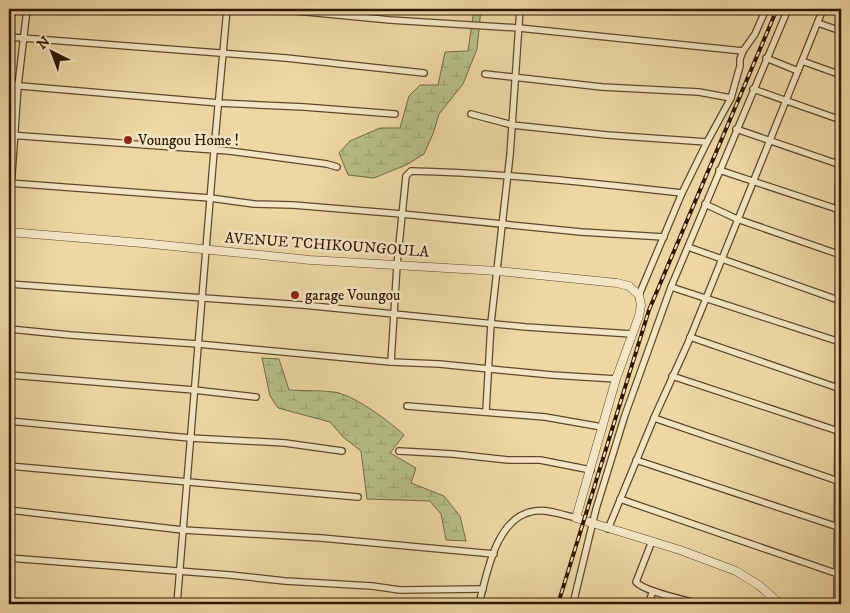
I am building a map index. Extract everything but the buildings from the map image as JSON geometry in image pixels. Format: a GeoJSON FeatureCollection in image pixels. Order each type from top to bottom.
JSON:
{"type":"FeatureCollection","features":[{"type":"Feature","properties":{"kind":"street"},"geometry":{"type":"LineString","coordinates":[[9,218],[11,135],[27,9]]}},
{"type":"Feature","properties":{"kind":"street"},"geometry":{"type":"LineString","coordinates":[[177,604],[227,9]]}},
{"type":"Feature","properties":{"kind":"street"},"geometry":{"type":"LineString","coordinates":[[275,9],[390,20],[519,28],[743,51]]}},
{"type":"Feature","properties":{"kind":"street"},"geometry":{"type":"LineString","coordinates":[[486,411],[490,368],[491,323],[508,177],[520,9]]}},
{"type":"Feature","properties":{"kind":"street"},"geometry":{"type":"LineString","coordinates":[[580,520],[602,427],[616,379],[639,316],[641,305],[639,295],[682,193],[731,98],[743,51],[756,34],[766,9]]}},
{"type":"Feature","properties":{"kind":"street"},"geometry":{"type":"LineString","coordinates":[[574,604],[592,524],[624,415],[671,287],[788,9]]}},
{"type":"Feature","properties":{"kind":"street"},"geometry":{"type":"LineString","coordinates":[[608,529],[722,260],[823,9]]}},
{"type":"Feature","properties":{"kind":"street"},"geometry":{"type":"LineString","coordinates":[[837,604],[840,432],[839,210],[841,20]]}},
{"type":"Feature","properties":{"kind":"street"},"geometry":{"type":"LineString","coordinates":[[818,23],[841,30]]}},
{"type":"Feature","properties":{"kind":"street"},"geometry":{"type":"LineString","coordinates":[[9,37],[224,53],[424,73]]}},
{"type":"Feature","properties":{"kind":"street"},"geometry":{"type":"LineString","coordinates":[[766,58],[798,71]]}},
{"type":"Feature","properties":{"kind":"street"},"geometry":{"type":"LineString","coordinates":[[802,61],[841,75]]}},
{"type":"Feature","properties":{"kind":"street"},"geometry":{"type":"LineString","coordinates":[[485,74],[515,76],[602,88],[699,92],[731,98]]}},
{"type":"Feature","properties":{"kind":"street"},"geometry":{"type":"LineString","coordinates":[[9,85],[219,103],[395,114]]}},
{"type":"Feature","properties":{"kind":"street"},"geometry":{"type":"LineString","coordinates":[[753,89],[840,120]]}},
{"type":"Feature","properties":{"kind":"street"},"geometry":{"type":"LineString","coordinates":[[471,114],[512,125],[607,135],[707,142]]}},
{"type":"Feature","properties":{"kind":"street"},"geometry":{"type":"LineString","coordinates":[[736,129],[840,165]]}},
{"type":"Feature","properties":{"kind":"street"},"geometry":{"type":"LineString","coordinates":[[11,135],[229,152],[327,164],[337,167]]}},
{"type":"Feature","properties":{"kind":"street"},"geometry":{"type":"LineString","coordinates":[[719,170],[839,210]]}},
{"type":"Feature","properties":{"kind":"street"},"geometry":{"type":"LineString","coordinates":[[391,362],[402,214],[406,176],[411,171],[462,172],[682,193]]}},
{"type":"Feature","properties":{"kind":"street"},"geometry":{"type":"LineString","coordinates":[[10,183],[210,198],[254,204],[293,205],[664,237]]}},
{"type":"Feature","properties":{"kind":"street"},"geometry":{"type":"LineString","coordinates":[[705,204],[737,219],[840,255]]}},
{"type":"Feature","properties":{"kind":"street","name":"AVENUE TCHIKOUNGOULA"},"geometry":{"type":"LineString","coordinates":[[9,232],[310,260],[497,270],[617,283],[629,286],[639,295]]}},
{"type":"Feature","properties":{"kind":"street"},"geometry":{"type":"LineString","coordinates":[[688,247],[840,300]]}},
{"type":"Feature","properties":{"kind":"street"},"geometry":{"type":"LineString","coordinates":[[9,284],[303,305],[597,333],[632,334]]}},
{"type":"Feature","properties":{"kind":"street"},"geometry":{"type":"LineString","coordinates":[[671,287],[840,341]]}},
{"type":"Feature","properties":{"kind":"street"},"geometry":{"type":"LineString","coordinates":[[9,329],[391,362],[440,364],[616,379]]}},
{"type":"Feature","properties":{"kind":"street"},"geometry":{"type":"LineString","coordinates":[[690,337],[840,388]]}},
{"type":"Feature","properties":{"kind":"street"},"geometry":{"type":"LineString","coordinates":[[9,375],[256,397]]}},
{"type":"Feature","properties":{"kind":"street"},"geometry":{"type":"LineString","coordinates":[[672,376],[840,432]]}},
{"type":"Feature","properties":{"kind":"street"},"geometry":{"type":"LineString","coordinates":[[407,406],[545,416],[602,427]]}},
{"type":"Feature","properties":{"kind":"street"},"geometry":{"type":"LineString","coordinates":[[654,418],[839,481]]}},
{"type":"Feature","properties":{"kind":"street"},"geometry":{"type":"LineString","coordinates":[[9,421],[190,438],[285,443],[342,451]]}},
{"type":"Feature","properties":{"kind":"street"},"geometry":{"type":"LineString","coordinates":[[399,451],[508,460],[540,460],[591,470]]}},
{"type":"Feature","properties":{"kind":"street"},"geometry":{"type":"LineString","coordinates":[[636,460],[839,528]]}},
{"type":"Feature","properties":{"kind":"street"},"geometry":{"type":"LineString","coordinates":[[9,466],[358,497]]}},
{"type":"Feature","properties":{"kind":"street"},"geometry":{"type":"LineString","coordinates":[[620,499],[839,574]]}},
{"type":"Feature","properties":{"kind":"street"},"geometry":{"type":"LineString","coordinates":[[9,510],[183,530],[321,538],[494,554]]}},
{"type":"Feature","properties":{"kind":"street"},"geometry":{"type":"LineString","coordinates":[[480,604],[494,554],[505,529],[513,520],[523,514],[536,511],[580,520],[652,541],[736,571],[760,586],[780,604]]}},
{"type":"Feature","properties":{"kind":"street"},"geometry":{"type":"LineString","coordinates":[[652,541],[636,582],[639,586],[700,604]]}},
{"type":"Feature","properties":{"kind":"street"},"geometry":{"type":"LineString","coordinates":[[9,558],[285,581],[372,586],[400,590],[483,589]]}},
{"type":"Feature","properties":{"kind":"street"},"geometry":{"type":"LineString","coordinates":[[648,604],[653,591]]}},
{"type":"Feature","properties":{"kind":"street"},"geometry":{"type":"LineString","coordinates":[[9,602],[46,604]]}},
{"type":"Feature","properties":{"kind":"green space"},"geometry":{"type":"Polygon","coordinates":[[[474,9],[481,9],[477,49],[463,84],[439,114],[424,154],[406,165],[374,178],[348,175],[339,153],[350,141],[380,128],[400,128],[409,96],[420,85],[438,85],[445,52],[468,51],[474,9]]]}},
{"type":"Feature","properties":{"kind":"green space"},"geometry":{"type":"Polygon","coordinates":[[[262,358],[279,359],[289,390],[328,391],[347,396],[373,411],[404,435],[390,453],[416,468],[411,483],[444,496],[460,516],[466,541],[446,540],[441,514],[430,501],[367,499],[361,451],[343,437],[330,422],[278,408],[270,396],[262,358]]]}},
{"type":"Feature","properties":{"kind":"railway"},"geometry":{"type":"LineString","coordinates":[[558,604],[649,310],[777,9]]}},
{"type":"Feature","properties":{"kind":"place","name":"Voungou Home !"},"geometry":{"type":"Point","coordinates":[128,140]}},
{"type":"Feature","properties":{"kind":"place","name":"garage Voungou"},"geometry":{"type":"Point","coordinates":[295,295]}}]}
